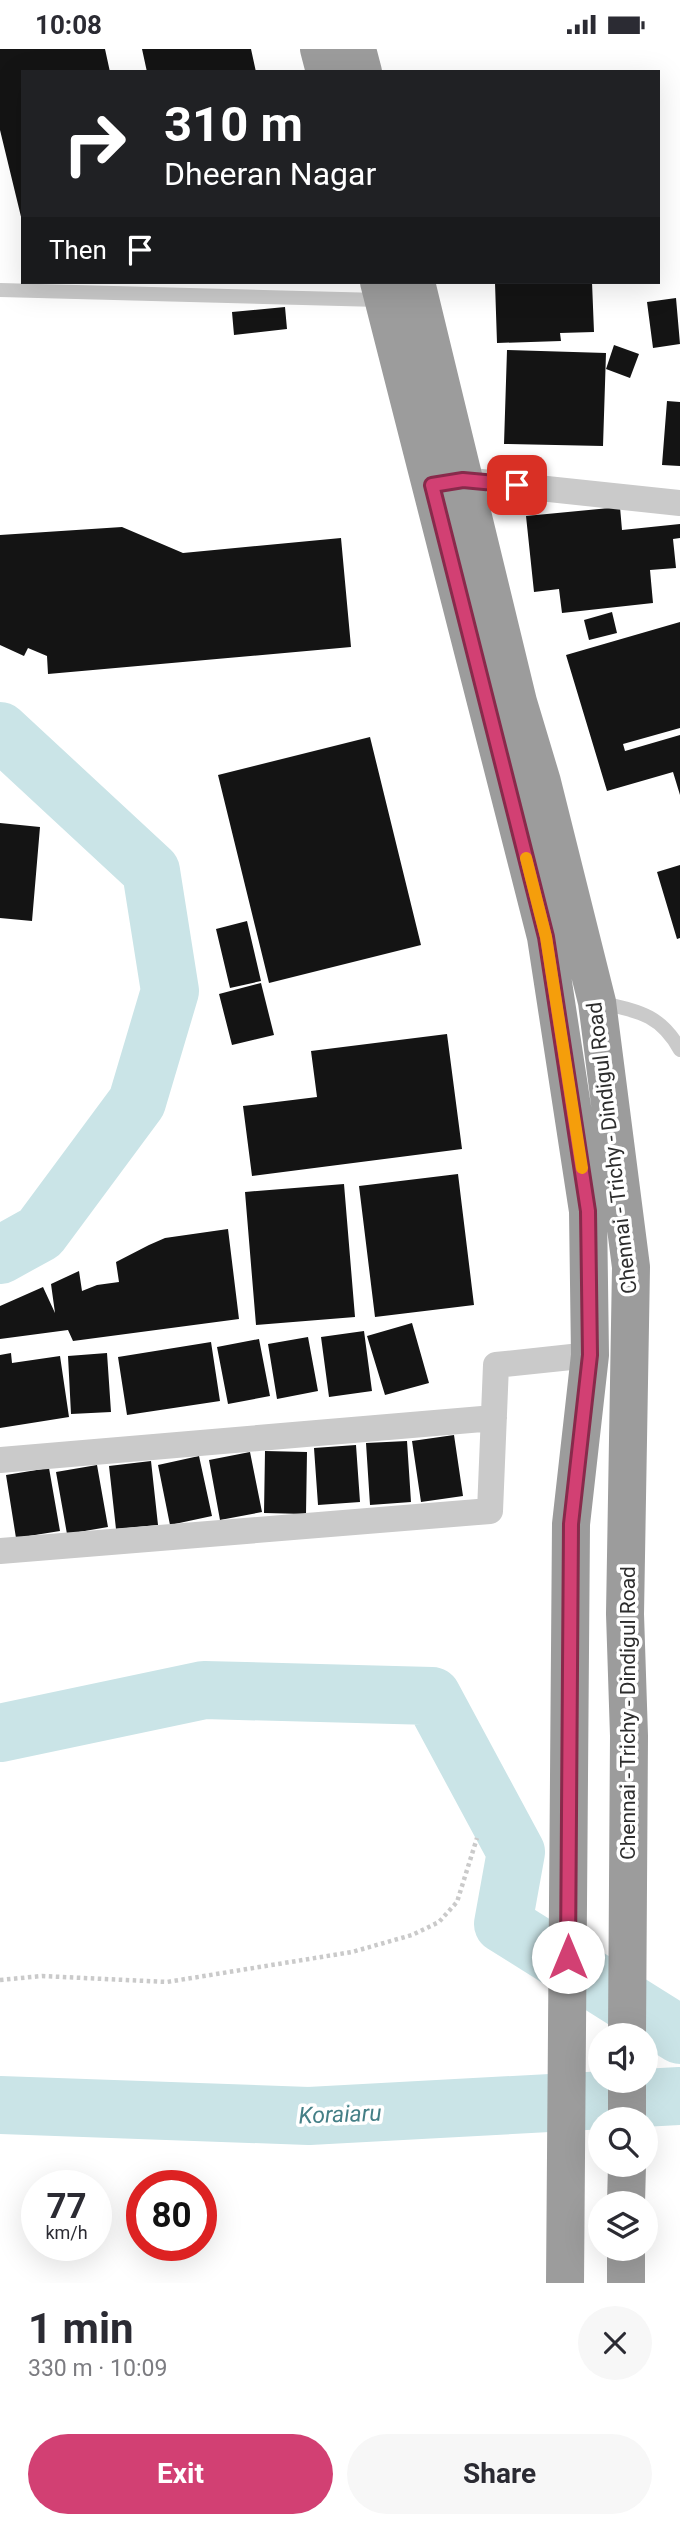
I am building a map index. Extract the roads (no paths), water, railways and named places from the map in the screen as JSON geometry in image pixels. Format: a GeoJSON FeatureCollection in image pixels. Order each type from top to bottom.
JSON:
{"type":"FeatureCollection","features":[{"type":"Feature","properties":{"kind":"highway"},"geometry":{"type":"LineString","coordinates":[[319,49],[324,70]]}},
{"type":"Feature","properties":{"kind":"highway"},"geometry":{"type":"LineString","coordinates":[[357,49],[362,70]]}},
{"type":"Feature","properties":{"kind":"highway","name":"Chennai - Trichy - Dindigul Road"},"geometry":{"type":"LineString","coordinates":[[393,288],[597,1002],[631,1267],[625,1614],[629,1736],[627,2023]]}},
{"type":"Feature","properties":{"kind":"highway","name":"Chennai - Trichy - Dindigul Road"},"geometry":{"type":"LineString","coordinates":[[447,482],[546,937],[588,1211],[590,1355],[571,1524],[566,2272]]}},
{"type":"Feature","properties":{"kind":"street"},"geometry":{"type":"LineString","coordinates":[[447,482],[680,503]]}},
{"type":"Feature","properties":{"kind":"street"},"geometry":{"type":"LineString","coordinates":[[0,1551],[490,1511],[496,1365],[590,1355]]}},
{"type":"Feature","properties":{"kind":"street"},"geometry":{"type":"LineString","coordinates":[[0,1460],[494,1418]]}},
{"type":"Feature","properties":{"kind":"lane"},"geometry":{"type":"LineString","coordinates":[[0,290],[393,288]]}},
{"type":"Feature","properties":{"kind":"lane"},"geometry":{"type":"LineString","coordinates":[[597,1002],[647,1014],[671,1034],[680,1050]]}},
{"type":"Feature","properties":{"kind":"waterway"},"geometry":{"type":"LineString","coordinates":[[0,731],[151,871],[170,991],[137,1102],[40,1233],[0,1255]]}},
{"type":"Feature","properties":{"kind":"waterway"},"geometry":{"type":"LineString","coordinates":[[0,1733],[204,1690],[432,1696],[516,1852],[503,1924],[680,2035]]}},
{"type":"Feature","properties":{"kind":"waterway","name":"Koraiaru"},"geometry":{"type":"LineString","coordinates":[[0,2105],[309,2116],[680,2096]]}}]}
